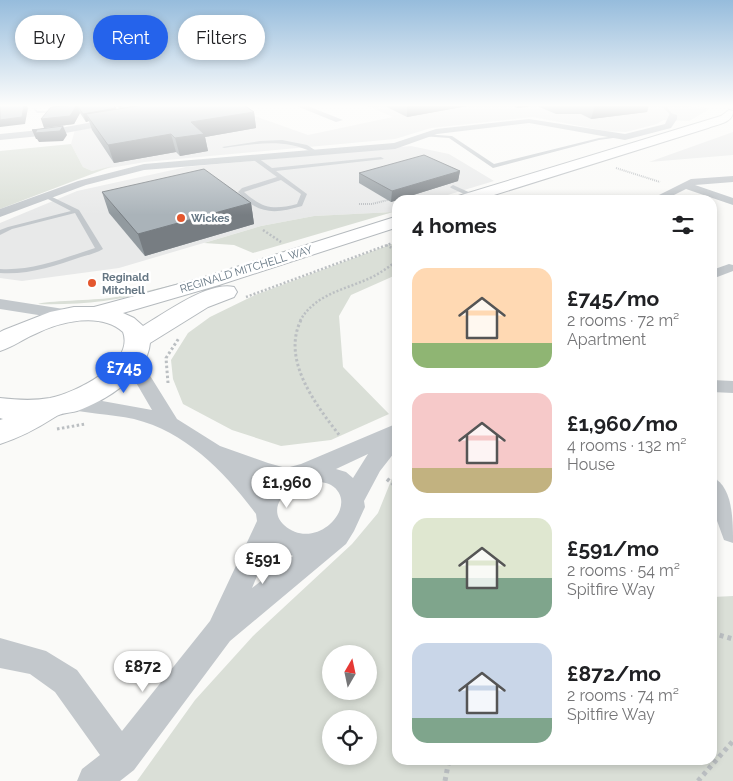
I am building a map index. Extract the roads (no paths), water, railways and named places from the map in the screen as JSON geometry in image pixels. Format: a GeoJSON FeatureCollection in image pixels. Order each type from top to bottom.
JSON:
{"type":"FeatureCollection","features":[{"type":"Feature","properties":{"kind":"main road"},"geometry":{"type":"LineString","coordinates":[[470,195],[651,141]]}},
{"type":"Feature","properties":{"kind":"main road"},"geometry":{"type":"LineString","coordinates":[[513,195],[684,141]]}},
{"type":"Feature","properties":{"kind":"main road","name":"REGINALD MITCHELL WAY"},"geometry":{"type":"LineString","coordinates":[[94,314],[212,281],[392,223]]}},
{"type":"Feature","properties":{"kind":"main road","name":"REGINALD MITCHELL WAY"},"geometry":{"type":"LineString","coordinates":[[136,345],[200,302],[391,239]]}},
{"type":"Feature","properties":{"kind":"main road"},"geometry":{"type":"LineString","coordinates":[[0,343],[34,325],[70,315],[94,314],[108,316],[124,322],[134,332],[136,345],[127,365],[109,382],[59,413],[0,433]]}},
{"type":"Feature","properties":{"kind":"main road"},"geometry":{"type":"LineString","coordinates":[[0,408],[59,413]]}},
{"type":"Feature","properties":{"kind":"street"},"geometry":{"type":"LineString","coordinates":[[0,213],[99,178],[136,169],[395,146],[408,141]]}},
{"type":"Feature","properties":{"kind":"street"},"geometry":{"type":"LineString","coordinates":[[666,195],[695,181],[733,178]]}},
{"type":"Feature","properties":{"kind":"street"},"geometry":{"type":"LineString","coordinates":[[684,187],[710,195]]}},
{"type":"Feature","properties":{"kind":"street"},"geometry":{"type":"LineString","coordinates":[[717,197],[733,202]]}},
{"type":"Feature","properties":{"kind":"street"},"geometry":{"type":"LineString","coordinates":[[717,275],[729,274]]}},
{"type":"Feature","properties":{"kind":"street"},"geometry":{"type":"LineString","coordinates":[[0,304],[70,315]]}},
{"type":"Feature","properties":{"kind":"street"},"geometry":{"type":"LineString","coordinates":[[136,345],[140,374],[170,424]]}},
{"type":"Feature","properties":{"kind":"street"},"geometry":{"type":"LineString","coordinates":[[717,386],[733,387]]}},
{"type":"Feature","properties":{"kind":"street"},"geometry":{"type":"LineString","coordinates":[[59,413],[132,413],[170,424],[211,450],[264,471],[293,475],[312,471],[326,472],[337,477],[347,486],[353,499]]}},
{"type":"Feature","properties":{"kind":"street"},"geometry":{"type":"LineString","coordinates":[[220,631],[267,516],[271,493],[293,475],[364,458],[392,437]]}},
{"type":"Feature","properties":{"kind":"street"},"geometry":{"type":"LineString","coordinates":[[211,450],[250,488],[281,538],[302,545],[318,544],[337,536]]}},
{"type":"Feature","properties":{"kind":"street"},"geometry":{"type":"LineString","coordinates":[[94,781],[122,758],[220,631],[337,536],[348,524],[353,510],[353,499],[364,458]]}},
{"type":"Feature","properties":{"kind":"street"},"geometry":{"type":"LineString","coordinates":[[717,491],[733,532]]}},
{"type":"Feature","properties":{"kind":"street"},"geometry":{"type":"LineString","coordinates":[[0,654],[36,662],[66,681],[122,758]]}},
{"type":"Feature","properties":{"kind":"lane"},"geometry":{"type":"LineString","coordinates":[[224,147],[275,141]]}},
{"type":"Feature","properties":{"kind":"lane"},"geometry":{"type":"LineString","coordinates":[[282,141],[302,144],[316,152]]}},
{"type":"Feature","properties":{"kind":"lane"},"geometry":{"type":"LineString","coordinates":[[457,141],[493,166],[590,141]]}},
{"type":"Feature","properties":{"kind":"lane"},"geometry":{"type":"LineString","coordinates":[[253,158],[304,194],[300,205],[275,210],[254,206],[241,192],[251,186],[280,178]]}},
{"type":"Feature","properties":{"kind":"lane"},"geometry":{"type":"LineString","coordinates":[[269,170],[381,159]]}},
{"type":"Feature","properties":{"kind":"lane"},"geometry":{"type":"LineString","coordinates":[[0,271],[8,272],[32,268],[99,249],[77,211],[46,196]]}},
{"type":"Feature","properties":{"kind":"lane"},"geometry":{"type":"LineString","coordinates":[[0,233],[10,228],[77,211]]}},
{"type":"Feature","properties":{"kind":"place","name":"Wickes"},"geometry":{"type":"Point","coordinates":[181,218]}},
{"type":"Feature","properties":{"kind":"place","name":"Reginald Mitchell"},"geometry":{"type":"Point","coordinates":[92,283]}}]}
